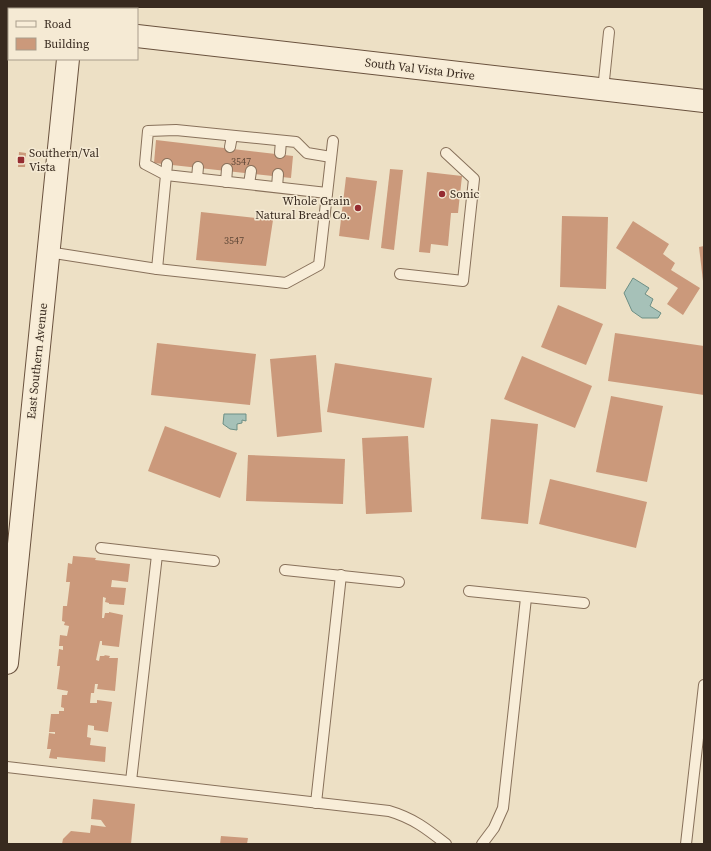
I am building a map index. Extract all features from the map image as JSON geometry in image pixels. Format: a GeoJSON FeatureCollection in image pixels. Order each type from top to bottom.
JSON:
{"type":"FeatureCollection","features":[{"type":"Feature","properties":{"kind":"main road","name":"South Val Vista Drive"},"geometry":{"type":"LineString","coordinates":[[138,36],[704,101]]}},
{"type":"Feature","properties":{"kind":"main road","name":"East Southern Avenue"},"geometry":{"type":"LineString","coordinates":[[7,663],[68,60]]}},
{"type":"Feature","properties":{"kind":"lane"},"geometry":{"type":"LineString","coordinates":[[603,90],[609,32]]}},
{"type":"Feature","properties":{"kind":"lane"},"geometry":{"type":"LineString","coordinates":[[327,193],[166,175],[145,164],[148,131],[201,138],[232,136],[254,143],[281,141],[296,142],[308,154],[331,157]]}},
{"type":"Feature","properties":{"kind":"lane"},"geometry":{"type":"LineString","coordinates":[[230,147],[232,136]]}},
{"type":"Feature","properties":{"kind":"lane"},"geometry":{"type":"LineString","coordinates":[[280,153],[281,141]]}},
{"type":"Feature","properties":{"kind":"lane"},"geometry":{"type":"LineString","coordinates":[[48,252],[157,269],[286,283],[319,265],[333,141]]}},
{"type":"Feature","properties":{"kind":"lane"},"geometry":{"type":"LineString","coordinates":[[400,274],[463,281],[474,179],[446,153]]}},
{"type":"Feature","properties":{"kind":"lane"},"geometry":{"type":"LineString","coordinates":[[157,269],[167,164]]}},
{"type":"Feature","properties":{"kind":"lane"},"geometry":{"type":"LineString","coordinates":[[197,178],[198,166]]}},
{"type":"Feature","properties":{"kind":"lane"},"geometry":{"type":"LineString","coordinates":[[226,182],[228,169]]}},
{"type":"Feature","properties":{"kind":"lane"},"geometry":{"type":"LineString","coordinates":[[249,184],[251,171]]}},
{"type":"Feature","properties":{"kind":"lane"},"geometry":{"type":"LineString","coordinates":[[277,187],[278,174]]}},
{"type":"Feature","properties":{"kind":"lane"},"geometry":{"type":"LineString","coordinates":[[101,548],[214,561]]}},
{"type":"Feature","properties":{"kind":"lane"},"geometry":{"type":"LineString","coordinates":[[131,781],[157,554]]}},
{"type":"Feature","properties":{"kind":"lane"},"geometry":{"type":"LineString","coordinates":[[284,570],[399,582]]}},
{"type":"Feature","properties":{"kind":"lane"},"geometry":{"type":"LineString","coordinates":[[316,803],[341,575]]}},
{"type":"Feature","properties":{"kind":"lane"},"geometry":{"type":"LineString","coordinates":[[469,591],[584,604]]}},
{"type":"Feature","properties":{"kind":"lane"},"geometry":{"type":"LineString","coordinates":[[482,844],[494,828],[503,808],[526,598]]}},
{"type":"Feature","properties":{"kind":"lane"},"geometry":{"type":"LineString","coordinates":[[686,844],[704,685]]}},
{"type":"Feature","properties":{"kind":"lane"},"geometry":{"type":"LineString","coordinates":[[7,767],[376,809],[403,815],[427,829],[446,844]]}},
{"type":"Feature","properties":{"kind":"water"},"geometry":{"type":"Polygon","coordinates":[[[633,278],[649,288],[645,294],[653,299],[650,306],[661,313],[658,318],[642,318],[632,311],[624,293],[633,278]]]}},
{"type":"Feature","properties":{"kind":"water"},"geometry":{"type":"Polygon","coordinates":[[[224,414],[246,414],[246,421],[242,420],[242,423],[237,424],[237,430],[230,429],[223,424],[224,414]]]}},
{"type":"Feature","properties":{"kind":"building"},"geometry":{"type":"Polygon","coordinates":[[[156,140],[293,156],[291,178],[154,163],[156,140]]]}},
{"type":"Feature","properties":{"kind":"building"},"geometry":{"type":"Polygon","coordinates":[[[19,152],[26,153],[25,167],[18,167],[19,152]]]}},
{"type":"Feature","properties":{"kind":"building"},"geometry":{"type":"Polygon","coordinates":[[[390,169],[403,170],[394,250],[381,248],[390,169]]]}},
{"type":"Feature","properties":{"kind":"building","name":"Sonic"},"geometry":{"type":"Polygon","coordinates":[[[427,172],[462,176],[458,213],[451,213],[448,246],[431,244],[430,253],[419,252],[427,172]]]}},
{"type":"Feature","properties":{"kind":"building","name":"Whole Grain Natural Bread Co."},"geometry":{"type":"Polygon","coordinates":[[[346,177],[377,181],[369,240],[339,236],[346,177]]]}},
{"type":"Feature","properties":{"kind":"building"},"geometry":{"type":"Polygon","coordinates":[[[201,212],[273,220],[266,266],[196,260],[201,212]]]}},
{"type":"Feature","properties":{"kind":"building"},"geometry":{"type":"Polygon","coordinates":[[[562,216],[608,217],[606,289],[560,287],[562,216]]]}},
{"type":"Feature","properties":{"kind":"building"},"geometry":{"type":"Polygon","coordinates":[[[633,221],[669,244],[663,254],[675,263],[671,270],[700,288],[683,315],[667,304],[678,288],[616,248],[633,221]]]}},
{"type":"Feature","properties":{"kind":"building"},"geometry":{"type":"Polygon","coordinates":[[[704,246],[704,281],[703,281],[699,247],[704,246]]]}},
{"type":"Feature","properties":{"kind":"building"},"geometry":{"type":"Polygon","coordinates":[[[558,305],[603,324],[586,365],[541,347],[558,305]]]}},
{"type":"Feature","properties":{"kind":"building"},"geometry":{"type":"Polygon","coordinates":[[[615,333],[704,346],[704,395],[608,381],[615,333]]]}},
{"type":"Feature","properties":{"kind":"building"},"geometry":{"type":"Polygon","coordinates":[[[157,343],[256,354],[250,405],[151,395],[157,343]]]}},
{"type":"Feature","properties":{"kind":"building"},"geometry":{"type":"Polygon","coordinates":[[[316,355],[322,432],[277,437],[270,359],[316,355]]]}},
{"type":"Feature","properties":{"kind":"building"},"geometry":{"type":"Polygon","coordinates":[[[522,356],[592,386],[575,428],[504,399],[522,356]]]}},
{"type":"Feature","properties":{"kind":"building"},"geometry":{"type":"Polygon","coordinates":[[[335,363],[432,378],[424,428],[327,412],[335,363]]]}},
{"type":"Feature","properties":{"kind":"building"},"geometry":{"type":"Polygon","coordinates":[[[611,396],[663,406],[647,482],[596,472],[611,396]]]}},
{"type":"Feature","properties":{"kind":"building"},"geometry":{"type":"Polygon","coordinates":[[[491,419],[538,424],[528,524],[481,519],[491,419]]]}},
{"type":"Feature","properties":{"kind":"building"},"geometry":{"type":"Polygon","coordinates":[[[165,426],[237,453],[220,498],[148,471],[165,426]]]}},
{"type":"Feature","properties":{"kind":"building"},"geometry":{"type":"Polygon","coordinates":[[[408,436],[412,512],[366,514],[362,438],[408,436]]]}},
{"type":"Feature","properties":{"kind":"building"},"geometry":{"type":"Polygon","coordinates":[[[248,455],[345,459],[343,504],[246,501],[248,455]]]}},
{"type":"Feature","properties":{"kind":"building"},"geometry":{"type":"Polygon","coordinates":[[[550,479],[647,502],[636,548],[539,524],[550,479]]]}},
{"type":"Feature","properties":{"kind":"building"},"geometry":{"type":"Polygon","coordinates":[[[73,556],[96,558],[95,560],[130,564],[128,582],[112,580],[111,587],[126,588],[124,605],[109,604],[105,602],[106,598],[103,597],[102,618],[104,618],[105,613],[109,612],[123,615],[119,647],[102,645],[102,641],[100,641],[96,660],[99,661],[100,656],[105,656],[104,655],[110,656],[109,658],[118,658],[115,691],[97,689],[98,684],[95,684],[94,693],[91,693],[90,703],[97,703],[97,700],[112,702],[108,732],[94,730],[94,726],[88,725],[87,737],[91,738],[90,745],[106,747],[105,762],[57,757],[57,759],[49,758],[51,749],[47,749],[49,733],[55,734],[55,732],[49,732],[51,714],[59,714],[59,711],[64,711],[64,708],[61,707],[62,695],[67,695],[68,691],[57,689],[60,666],[57,666],[59,649],[63,650],[63,646],[59,646],[60,635],[67,636],[69,626],[64,625],[65,622],[62,621],[63,606],[67,606],[70,582],[66,582],[68,563],[72,564],[73,556]]]}},
{"type":"Feature","properties":{"kind":"building"},"geometry":{"type":"Polygon","coordinates":[[[93,799],[135,804],[131,844],[62,844],[63,839],[71,831],[90,833],[91,825],[106,827],[101,820],[91,819],[93,799]]]}},
{"type":"Feature","properties":{"kind":"building"},"geometry":{"type":"Polygon","coordinates":[[[221,836],[248,838],[247,844],[220,844],[221,836]]]}},
{"type":"Feature","properties":{"kind":"place","name":"Southern/Val Vista"},"geometry":{"type":"Point","coordinates":[21,160]}},
{"type":"Feature","properties":{"kind":"place","name":"Sonic"},"geometry":{"type":"Point","coordinates":[442,194]}},
{"type":"Feature","properties":{"kind":"place","name":"Whole Grain Natural Bread Co."},"geometry":{"type":"Point","coordinates":[358,208]}}]}
